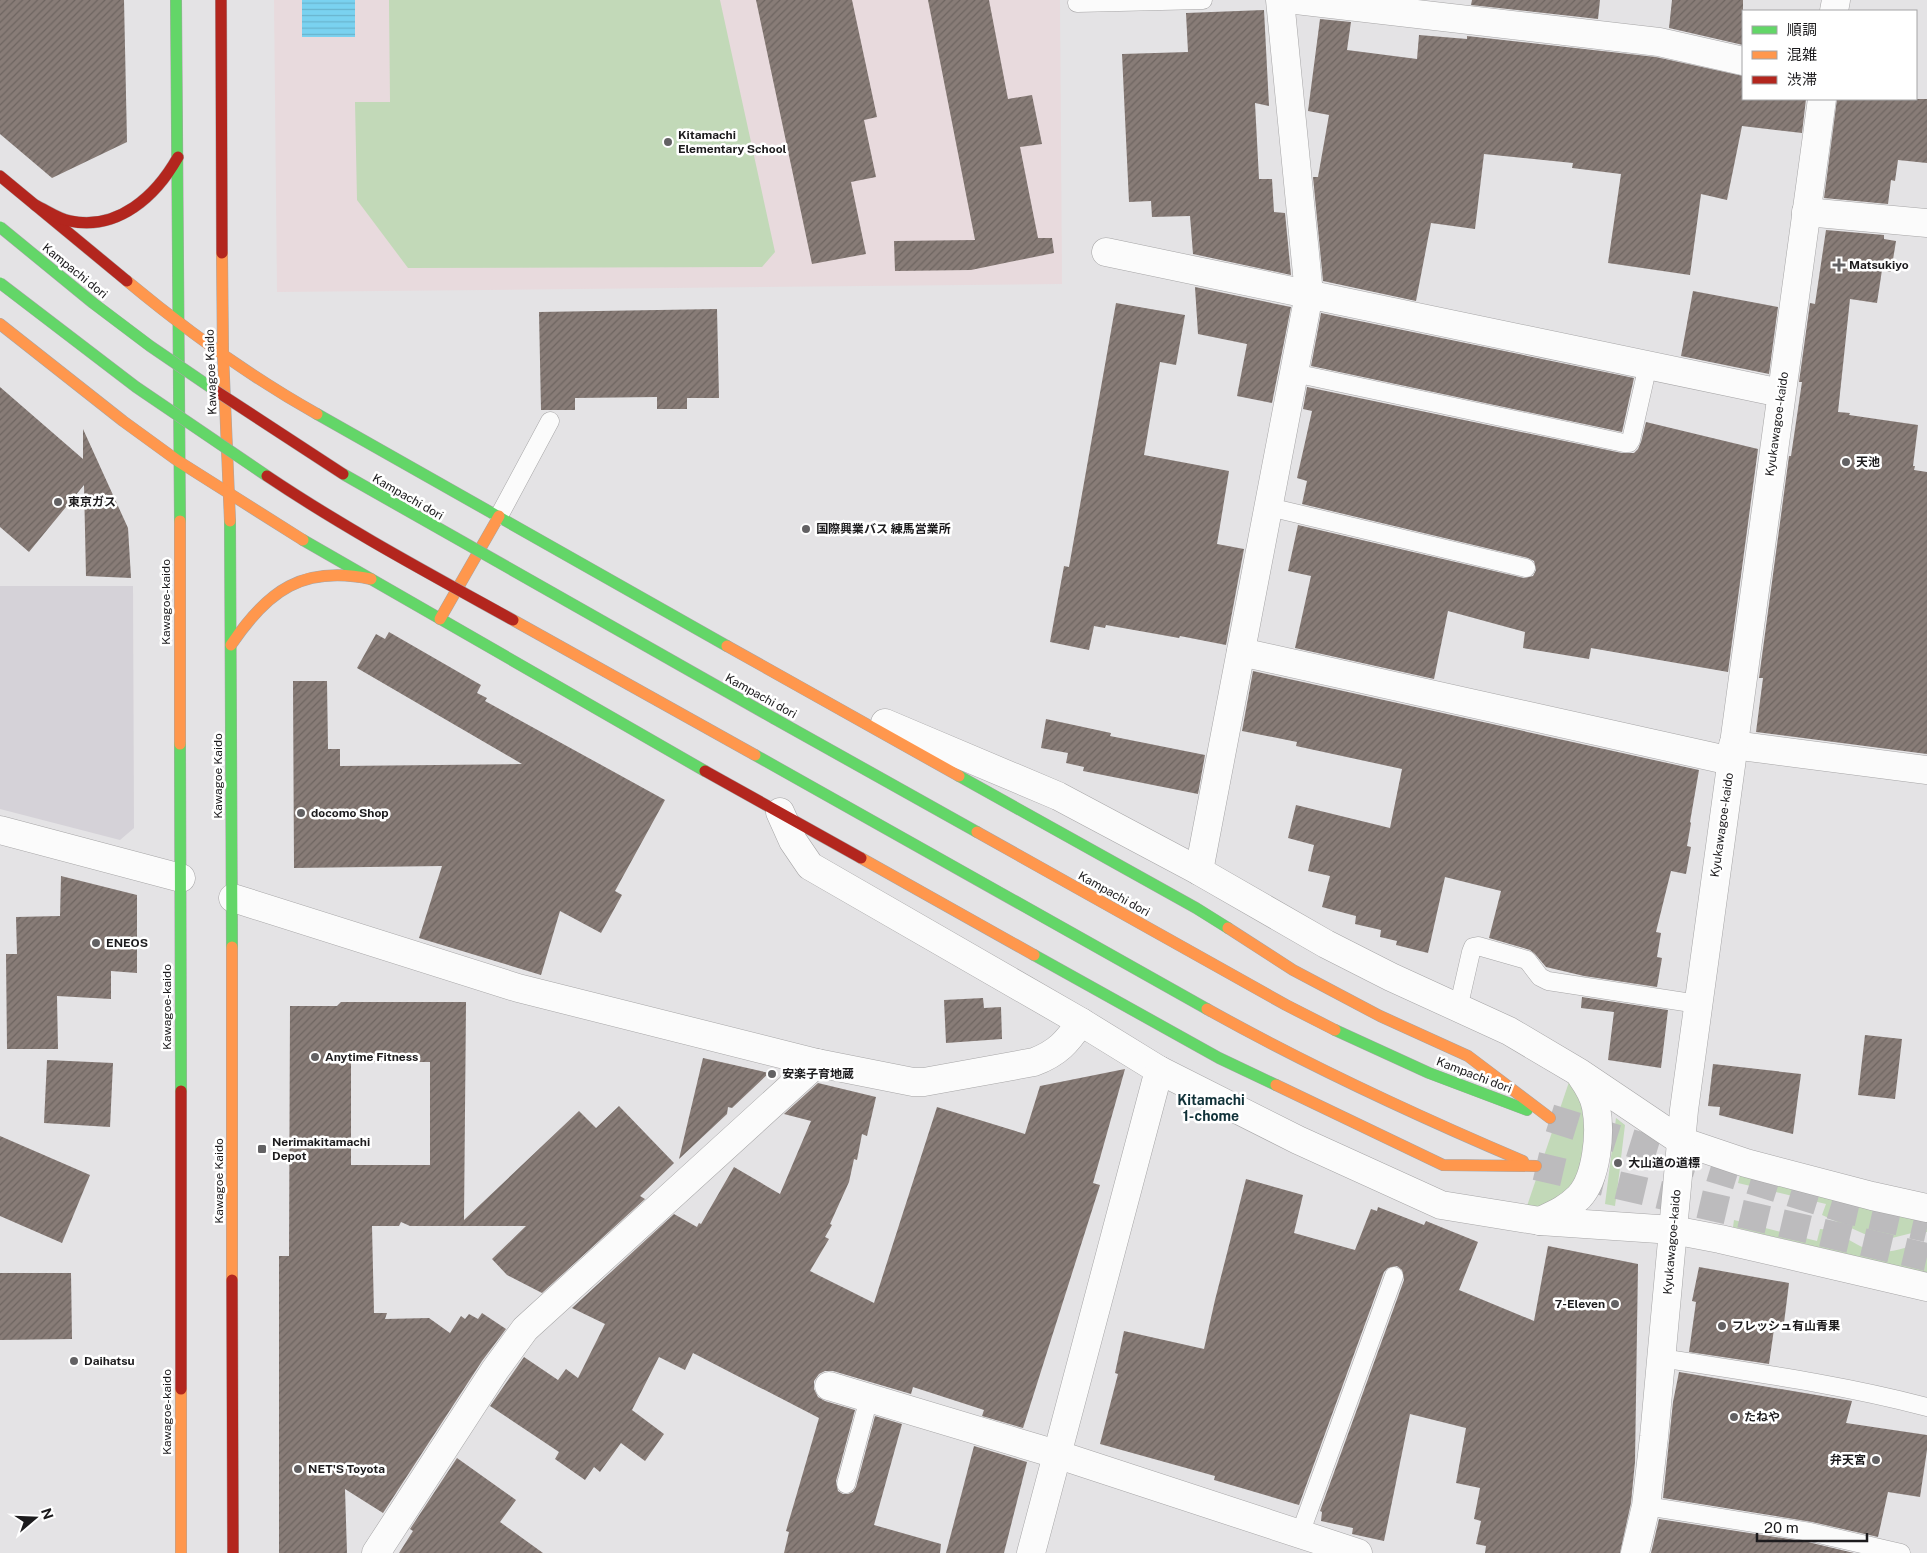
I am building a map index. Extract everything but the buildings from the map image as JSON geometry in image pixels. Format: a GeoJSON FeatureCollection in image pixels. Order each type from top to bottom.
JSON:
{"type":"FeatureCollection","features":[{"type":"Feature","properties":{"kind":"main road"},"geometry":{"type":"LineString","coordinates":[[176,0],[179,324],[178,461]]}},
{"type":"Feature","properties":{"kind":"main road","name":"Kawagoe Kaido"},"geometry":{"type":"LineString","coordinates":[[221,0],[223,354],[231,538],[232,645],[233,1553]]}},
{"type":"Feature","properties":{"kind":"main road"},"geometry":{"type":"LineString","coordinates":[[36,204],[70,220],[81,222],[107,219],[123,214],[154,193],[170,172],[178,157]]}},
{"type":"Feature","properties":{"kind":"main road"},"geometry":{"type":"LineString","coordinates":[[0,176],[179,324],[292,400],[807,691]]}},
{"type":"Feature","properties":{"kind":"main road","name":"Kampachi dori"},"geometry":{"type":"LineString","coordinates":[[0,227],[93,303],[150,346],[260,421],[361,486],[1023,859],[1303,1014],[1429,1074],[1550,1118],[1468,1056],[1380,1016],[1293,970],[1196,908],[807,691]]}},
{"type":"Feature","properties":{"kind":"main road"},"geometry":{"type":"LineString","coordinates":[[0,283],[136,387],[294,494],[390,551],[1268,1043],[1343,1082],[1404,1110],[1536,1166],[1443,1165],[1219,1058],[440,620],[281,527],[178,461],[123,421],[0,324]]}},
{"type":"Feature","properties":{"kind":"main road","name":"Kawagoe-kaido"},"geometry":{"type":"LineString","coordinates":[[178,461],[181,878],[181,1553]]}},
{"type":"Feature","properties":{"kind":"main road"},"geometry":{"type":"LineString","coordinates":[[440,620],[499,516]]}},
{"type":"Feature","properties":{"kind":"main road"},"geometry":{"type":"LineString","coordinates":[[232,645],[242,627],[255,612],[272,597],[307,578],[323,574],[340,574],[371,579]]}},
{"type":"Feature","properties":{"kind":"street"},"geometry":{"type":"LineString","coordinates":[[1199,871],[1309,294],[1280,0]]}},
{"type":"Feature","properties":{"kind":"street"},"geometry":{"type":"LineString","coordinates":[[1296,0],[1452,10],[1659,42],[1742,61]]}},
{"type":"Feature","properties":{"kind":"street","name":"Kyukawagoe-kaido"},"geometry":{"type":"LineString","coordinates":[[1636,1553],[1646,1506],[1681,1141],[1698,1004],[1822,100]]}},
{"type":"Feature","properties":{"kind":"street"},"geometry":{"type":"LineString","coordinates":[[1806,212],[1927,223]]}},
{"type":"Feature","properties":{"kind":"street"},"geometry":{"type":"LineString","coordinates":[[1106,252],[1781,393]]}},
{"type":"Feature","properties":{"kind":"street"},"geometry":{"type":"LineString","coordinates":[[1241,652],[1732,753],[1927,770]]}},
{"type":"Feature","properties":{"kind":"street"},"geometry":{"type":"LineString","coordinates":[[807,691],[1058,796],[1199,871],[1326,944],[1458,1009],[1510,1031],[1580,1073],[1681,1141],[1746,1163],[1927,1208]]}},
{"type":"Feature","properties":{"kind":"street"},"geometry":{"type":"LineString","coordinates":[[780,812],[793,841],[810,866],[1081,1022],[1159,1070],[1298,1140],[1441,1205],[1540,1221],[1673,1230],[1720,1238],[1927,1288]]}},
{"type":"Feature","properties":{"kind":"street"},"geometry":{"type":"LineString","coordinates":[[0,830],[181,878]]}},
{"type":"Feature","properties":{"kind":"street"},"geometry":{"type":"LineString","coordinates":[[233,898],[518,988],[817,1063],[913,1082],[924,1082],[1034,1062],[1050,1056],[1068,1041],[1081,1022]]}},
{"type":"Feature","properties":{"kind":"street"},"geometry":{"type":"LineString","coordinates":[[376,1553],[525,1329],[817,1063]]}},
{"type":"Feature","properties":{"kind":"street"},"geometry":{"type":"LineString","coordinates":[[1030,1553],[1159,1070]]}},
{"type":"Feature","properties":{"kind":"street"},"geometry":{"type":"LineString","coordinates":[[1540,1221],[1564,1210],[1581,1195],[1592,1175],[1598,1123],[1596,1106],[1591,1091],[1580,1073]]}},
{"type":"Feature","properties":{"kind":"street"},"geometry":{"type":"LineString","coordinates":[[829,1386],[1056,1454],[1313,1543],[1358,1553]]}},
{"type":"Feature","properties":{"kind":"lane"},"geometry":{"type":"LineString","coordinates":[[1077,3],[1203,0]]}},
{"type":"Feature","properties":{"kind":"lane"},"geometry":{"type":"LineString","coordinates":[[1294,373],[1629,443],[1648,365]]}},
{"type":"Feature","properties":{"kind":"lane"},"geometry":{"type":"LineString","coordinates":[[499,516],[550,421]]}},
{"type":"Feature","properties":{"kind":"lane"},"geometry":{"type":"LineString","coordinates":[[1269,507],[1526,568]]}},
{"type":"Feature","properties":{"kind":"lane"},"geometry":{"type":"LineString","coordinates":[[1458,1009],[1471,952],[1473,948],[1478,946],[1527,960],[1540,977],[1548,981],[1698,1004]]}},
{"type":"Feature","properties":{"kind":"lane"},"geometry":{"type":"LineString","coordinates":[[1313,1543],[1394,1276]]}},
{"type":"Feature","properties":{"kind":"lane"},"geometry":{"type":"LineString","coordinates":[[1661,1358],[1778,1376],[1886,1396],[1927,1407]]}},
{"type":"Feature","properties":{"kind":"lane"},"geometry":{"type":"LineString","coordinates":[[846,1484],[869,1398]]}},
{"type":"Feature","properties":{"kind":"lane"},"geometry":{"type":"LineString","coordinates":[[1646,1506],[1810,1532],[1901,1553]]}},
{"type":"Feature","properties":{"kind":"shaded area","name":"Kitamachi Elementary School"},"geometry":{"type":"Polygon","coordinates":[[[274,0],[1060,0],[1062,284],[277,292],[274,0]]]}},
{"type":"Feature","properties":{"kind":"shaded area"},"geometry":{"type":"Polygon","coordinates":[[[0,586],[133,586],[134,828],[120,840],[0,809],[0,586]]]}},
{"type":"Feature","properties":{"kind":"green space"},"geometry":{"type":"Polygon","coordinates":[[[389,0],[720,0],[775,252],[762,267],[408,268],[357,200],[355,102],[390,102],[389,0]]]}},
{"type":"Feature","properties":{"kind":"green space"},"geometry":{"type":"Polygon","coordinates":[[[1569,1082],[1578,1089],[1587,1107],[1582,1167],[1572,1186],[1560,1197],[1545,1206],[1527,1206],[1569,1082]]]}},
{"type":"Feature","properties":{"kind":"green space"},"geometry":{"type":"Polygon","coordinates":[[[1616,1118],[1625,1125],[1621,1158],[1615,1158],[1614,1168],[1620,1168],[1615,1206],[1605,1204],[1616,1118]]]}},
{"type":"Feature","properties":{"kind":"green space"},"geometry":{"type":"Polygon","coordinates":[[[1740,1175],[1927,1219],[1927,1232],[1916,1232],[1880,1241],[1822,1215],[1826,1204],[1738,1183],[1740,1175]]]}},
{"type":"Feature","properties":{"kind":"green space"},"geometry":{"type":"Polygon","coordinates":[[[1734,1220],[1817,1241],[1820,1229],[1828,1230],[1867,1249],[1881,1252],[1927,1244],[1927,1273],[1733,1227],[1734,1220]]]}},
{"type":"Feature","properties":{"kind":"water"},"geometry":{"type":"Polygon","coordinates":[[[302,0],[355,0],[355,37],[302,37],[302,0]]]}},
{"type":"Feature","properties":{"kind":"tunnel"},"geometry":{"type":"LineString","coordinates":[[1550,1118],[1847,1210],[1927,1228]]}},
{"type":"Feature","properties":{"kind":"tunnel"},"geometry":{"type":"LineString","coordinates":[[1536,1166],[1927,1257]]}},
{"type":"Feature","properties":{"kind":"traffic: fast"},"geometry":{"type":"LineString","coordinates":[[176,0],[180,521]]}},
{"type":"Feature","properties":{"kind":"traffic: fast"},"geometry":{"type":"LineString","coordinates":[[0,227],[93,303],[150,346],[216,391]]}},
{"type":"Feature","properties":{"kind":"traffic: fast"},"geometry":{"type":"LineString","coordinates":[[0,283],[136,387],[267,476]]}},
{"type":"Feature","properties":{"kind":"traffic: fast"},"geometry":{"type":"LineString","coordinates":[[317,414],[727,646]]}},
{"type":"Feature","properties":{"kind":"traffic: fast"},"geometry":{"type":"LineString","coordinates":[[343,474],[775,719]]}},
{"type":"Feature","properties":{"kind":"traffic: fast"},"geometry":{"type":"LineString","coordinates":[[230,521],[232,947]]}},
{"type":"Feature","properties":{"kind":"traffic: fast"},"geometry":{"type":"LineString","coordinates":[[303,540],[705,771]]}},
{"type":"Feature","properties":{"kind":"traffic: fast"},"geometry":{"type":"LineString","coordinates":[[775,719],[977,832]]}},
{"type":"Feature","properties":{"kind":"traffic: fast"},"geometry":{"type":"LineString","coordinates":[[180,744],[181,1091]]}},
{"type":"Feature","properties":{"kind":"traffic: fast"},"geometry":{"type":"LineString","coordinates":[[755,755],[1207,1009]]}},
{"type":"Feature","properties":{"kind":"traffic: fast"},"geometry":{"type":"LineString","coordinates":[[959,776],[1196,908],[1228,928]]}},
{"type":"Feature","properties":{"kind":"traffic: fast"},"geometry":{"type":"LineString","coordinates":[[1034,955],[1219,1058],[1276,1085]]}},
{"type":"Feature","properties":{"kind":"traffic: fast"},"geometry":{"type":"LineString","coordinates":[[1335,1030],[1429,1073],[1527,1110]]}},
{"type":"Feature","properties":{"kind":"traffic: slow"},"geometry":{"type":"LineString","coordinates":[[222,253],[223,354],[230,521]]}},
{"type":"Feature","properties":{"kind":"traffic: slow"},"geometry":{"type":"LineString","coordinates":[[127,281],[219,352],[317,414]]}},
{"type":"Feature","properties":{"kind":"traffic: slow"},"geometry":{"type":"LineString","coordinates":[[0,324],[123,421],[178,461],[303,540]]}},
{"type":"Feature","properties":{"kind":"traffic: slow"},"geometry":{"type":"LineString","coordinates":[[440,619],[499,516]]}},
{"type":"Feature","properties":{"kind":"traffic: slow"},"geometry":{"type":"LineString","coordinates":[[180,521],[180,744]]}},
{"type":"Feature","properties":{"kind":"traffic: slow"},"geometry":{"type":"LineString","coordinates":[[231,645],[259,610],[274,596],[289,586],[307,579],[326,576],[371,579]]}},
{"type":"Feature","properties":{"kind":"traffic: slow"},"geometry":{"type":"LineString","coordinates":[[513,620],[755,755]]}},
{"type":"Feature","properties":{"kind":"traffic: slow"},"geometry":{"type":"LineString","coordinates":[[727,646],[959,776]]}},
{"type":"Feature","properties":{"kind":"traffic: slow"},"geometry":{"type":"LineString","coordinates":[[977,832],[1286,1005],[1335,1030]]}},
{"type":"Feature","properties":{"kind":"traffic: slow"},"geometry":{"type":"LineString","coordinates":[[861,858],[1034,955]]}},
{"type":"Feature","properties":{"kind":"traffic: slow"},"geometry":{"type":"LineString","coordinates":[[1228,928],[1293,970],[1380,1016],[1468,1056],[1550,1118]]}},
{"type":"Feature","properties":{"kind":"traffic: slow"},"geometry":{"type":"LineString","coordinates":[[232,947],[232,1280]]}},
{"type":"Feature","properties":{"kind":"traffic: slow"},"geometry":{"type":"LineString","coordinates":[[1207,1009],[1363,1089],[1523,1161]]}},
{"type":"Feature","properties":{"kind":"traffic: slow"},"geometry":{"type":"LineString","coordinates":[[1276,1085],[1443,1165],[1536,1166]]}},
{"type":"Feature","properties":{"kind":"traffic: slow"},"geometry":{"type":"LineString","coordinates":[[181,1389],[181,1553]]}},
{"type":"Feature","properties":{"kind":"traffic: jam"},"geometry":{"type":"LineString","coordinates":[[221,0],[222,253]]}},
{"type":"Feature","properties":{"kind":"traffic: jam"},"geometry":{"type":"LineString","coordinates":[[35,205],[70,221],[88,223],[104,221],[134,207],[147,197],[159,185],[178,157]]}},
{"type":"Feature","properties":{"kind":"traffic: jam"},"geometry":{"type":"LineString","coordinates":[[0,176],[127,281]]}},
{"type":"Feature","properties":{"kind":"traffic: jam"},"geometry":{"type":"LineString","coordinates":[[216,391],[343,474]]}},
{"type":"Feature","properties":{"kind":"traffic: jam"},"geometry":{"type":"LineString","coordinates":[[267,476],[358,533],[513,620]]}},
{"type":"Feature","properties":{"kind":"traffic: jam"},"geometry":{"type":"LineString","coordinates":[[705,771],[861,858]]}},
{"type":"Feature","properties":{"kind":"traffic: jam"},"geometry":{"type":"LineString","coordinates":[[181,1091],[181,1389]]}},
{"type":"Feature","properties":{"kind":"traffic: jam"},"geometry":{"type":"LineString","coordinates":[[232,1280],[233,1553]]}},
{"type":"Feature","properties":{"kind":"place","name":"Kitamachi Elementary School"},"geometry":{"type":"Point","coordinates":[668,142]}},
{"type":"Feature","properties":{"kind":"place","name":"Matsukiyo"},"geometry":{"type":"Point","coordinates":[1839,265]}},
{"type":"Feature","properties":{"kind":"place","name":"天池"},"geometry":{"type":"Point","coordinates":[1846,462]}},
{"type":"Feature","properties":{"kind":"place","name":"東京ガス"},"geometry":{"type":"Point","coordinates":[58,502]}},
{"type":"Feature","properties":{"kind":"place","name":"国際興業バス 練馬営業所"},"geometry":{"type":"Point","coordinates":[806,529]}},
{"type":"Feature","properties":{"kind":"place","name":"docomo Shop"},"geometry":{"type":"Point","coordinates":[301,813]}},
{"type":"Feature","properties":{"kind":"place","name":"ENEOS"},"geometry":{"type":"Point","coordinates":[96,943]}},
{"type":"Feature","properties":{"kind":"place","name":"Anytime Fitness"},"geometry":{"type":"Point","coordinates":[315,1057]}},
{"type":"Feature","properties":{"kind":"place","name":"安楽子育地蔵"},"geometry":{"type":"Point","coordinates":[772,1074]}},
{"type":"Feature","properties":{"kind":"place","name":"Nerimakitamachi Depot"},"geometry":{"type":"Point","coordinates":[262,1149]}},
{"type":"Feature","properties":{"kind":"place","name":"大山道の道標"},"geometry":{"type":"Point","coordinates":[1618,1163]}},
{"type":"Feature","properties":{"kind":"place","name":"7-Eleven"},"geometry":{"type":"Point","coordinates":[1615,1304]}},
{"type":"Feature","properties":{"kind":"place","name":"フレッシュ有山青果"},"geometry":{"type":"Point","coordinates":[1722,1326]}},
{"type":"Feature","properties":{"kind":"place","name":"Daihatsu"},"geometry":{"type":"Point","coordinates":[74,1361]}},
{"type":"Feature","properties":{"kind":"place","name":"たねや"},"geometry":{"type":"Point","coordinates":[1734,1417]}},
{"type":"Feature","properties":{"kind":"place","name":"弁天宮"},"geometry":{"type":"Point","coordinates":[1876,1460]}},
{"type":"Feature","properties":{"kind":"place","name":"NET'S Toyota"},"geometry":{"type":"Point","coordinates":[298,1469]}},
{"type":"Feature","properties":{"kind":"district","name":"Kitamachi 1-chome"},"geometry":{"type":"Point","coordinates":[1211,1108]}}]}
